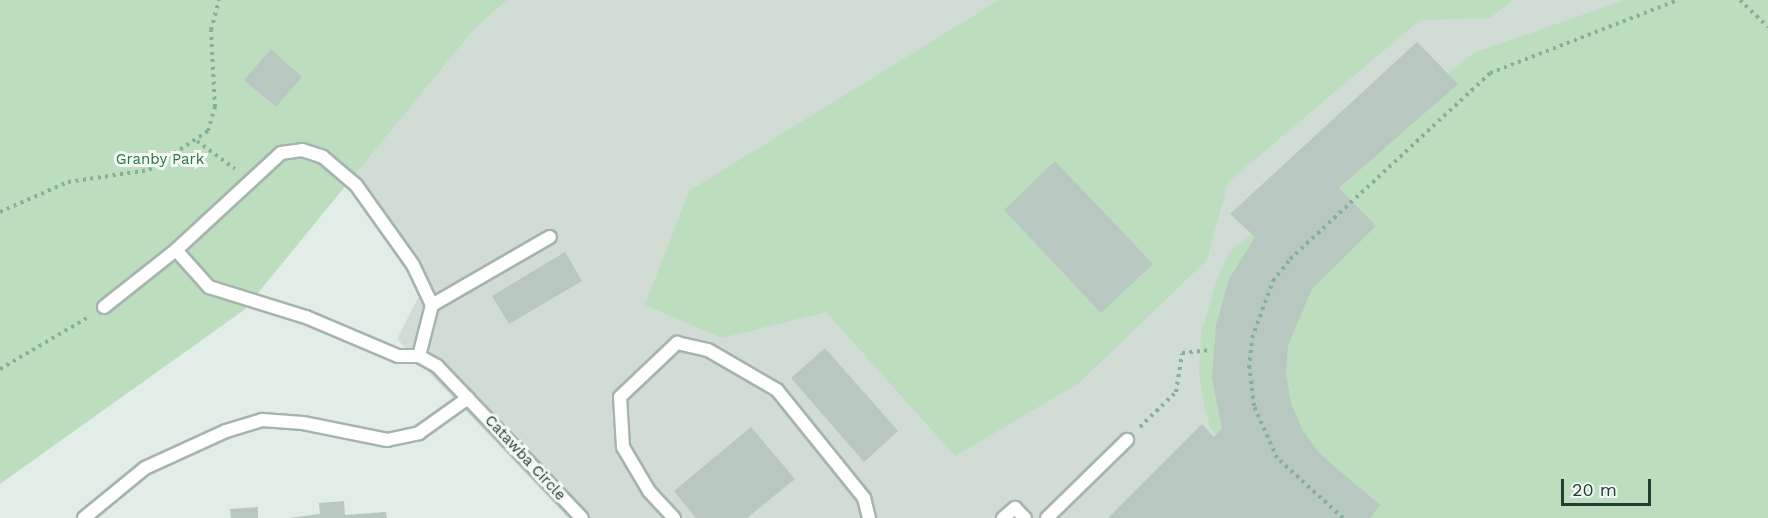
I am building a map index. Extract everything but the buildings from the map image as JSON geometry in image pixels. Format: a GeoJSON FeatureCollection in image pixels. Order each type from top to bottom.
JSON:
{"type":"FeatureCollection","features":[{"type":"Feature","properties":{"kind":"lane"},"geometry":{"type":"LineString","coordinates":[[104,307],[176,250],[281,153],[292,149],[312,151],[356,185],[413,265],[432,305],[419,356],[398,356],[306,316],[209,287],[176,250]]}},
{"type":"Feature","properties":{"kind":"lane"},"geometry":{"type":"LineString","coordinates":[[432,305],[550,237]]}},
{"type":"Feature","properties":{"kind":"lane"},"geometry":{"type":"LineString","coordinates":[[674,518],[649,492],[623,447],[620,397],[678,343],[708,350],[777,390],[864,498],[869,518]]}},
{"type":"Feature","properties":{"kind":"lane","name":"Catawba Circle"},"geometry":{"type":"LineString","coordinates":[[419,356],[437,366],[582,518]]}},
{"type":"Feature","properties":{"kind":"lane"},"geometry":{"type":"LineString","coordinates":[[84,518],[145,468],[226,431],[262,420],[303,423],[387,440],[419,433],[468,398]]}},
{"type":"Feature","properties":{"kind":"lane"},"geometry":{"type":"LineString","coordinates":[[1047,518],[1127,440]]}},
{"type":"Feature","properties":{"kind":"lane"},"geometry":{"type":"LineString","coordinates":[[1003,518],[1015,508],[1025,518]]}},
{"type":"Feature","properties":{"kind":"path"},"geometry":{"type":"LineString","coordinates":[[0,212],[68,182],[149,170],[197,141],[214,120],[211,30],[219,0]]}},
{"type":"Feature","properties":{"kind":"path"},"geometry":{"type":"LineString","coordinates":[[1343,518],[1277,458],[1254,406],[1249,368],[1252,338],[1273,281],[1307,243],[1490,73],[1678,0]]}},
{"type":"Feature","properties":{"kind":"path"},"geometry":{"type":"LineString","coordinates":[[1740,0],[1768,27]]}},
{"type":"Feature","properties":{"kind":"path"},"geometry":{"type":"LineString","coordinates":[[197,141],[252,181]]}},
{"type":"Feature","properties":{"kind":"path"},"geometry":{"type":"LineString","coordinates":[[0,369],[104,307]]}},
{"type":"Feature","properties":{"kind":"path"},"geometry":{"type":"LineString","coordinates":[[1127,440],[1176,392],[1182,353],[1209,350]]}},
{"type":"Feature","properties":{"kind":"shaded area"},"geometry":{"type":"Polygon","coordinates":[[[255,0],[1768,0],[1768,518],[568,518],[397,339],[420,294],[255,0]]]}},
{"type":"Feature","properties":{"kind":"green space","name":"Granby Park"},"geometry":{"type":"Polygon","coordinates":[[[0,0],[507,0],[474,29],[244,310],[0,484],[0,0]]]}},
{"type":"Feature","properties":{"kind":"green space"},"geometry":{"type":"Polygon","coordinates":[[[999,0],[1513,0],[1490,18],[1420,20],[1228,182],[1207,260],[1079,383],[955,456],[826,312],[722,338],[645,305],[689,191],[999,0]]]}},
{"type":"Feature","properties":{"kind":"green space"},"geometry":{"type":"Polygon","coordinates":[[[1625,0],[1768,0],[1768,518],[1276,518],[1229,449],[1211,429],[1205,410],[1199,374],[1201,333],[1216,282],[1229,252],[1473,53],[1625,0]]]}}]}
